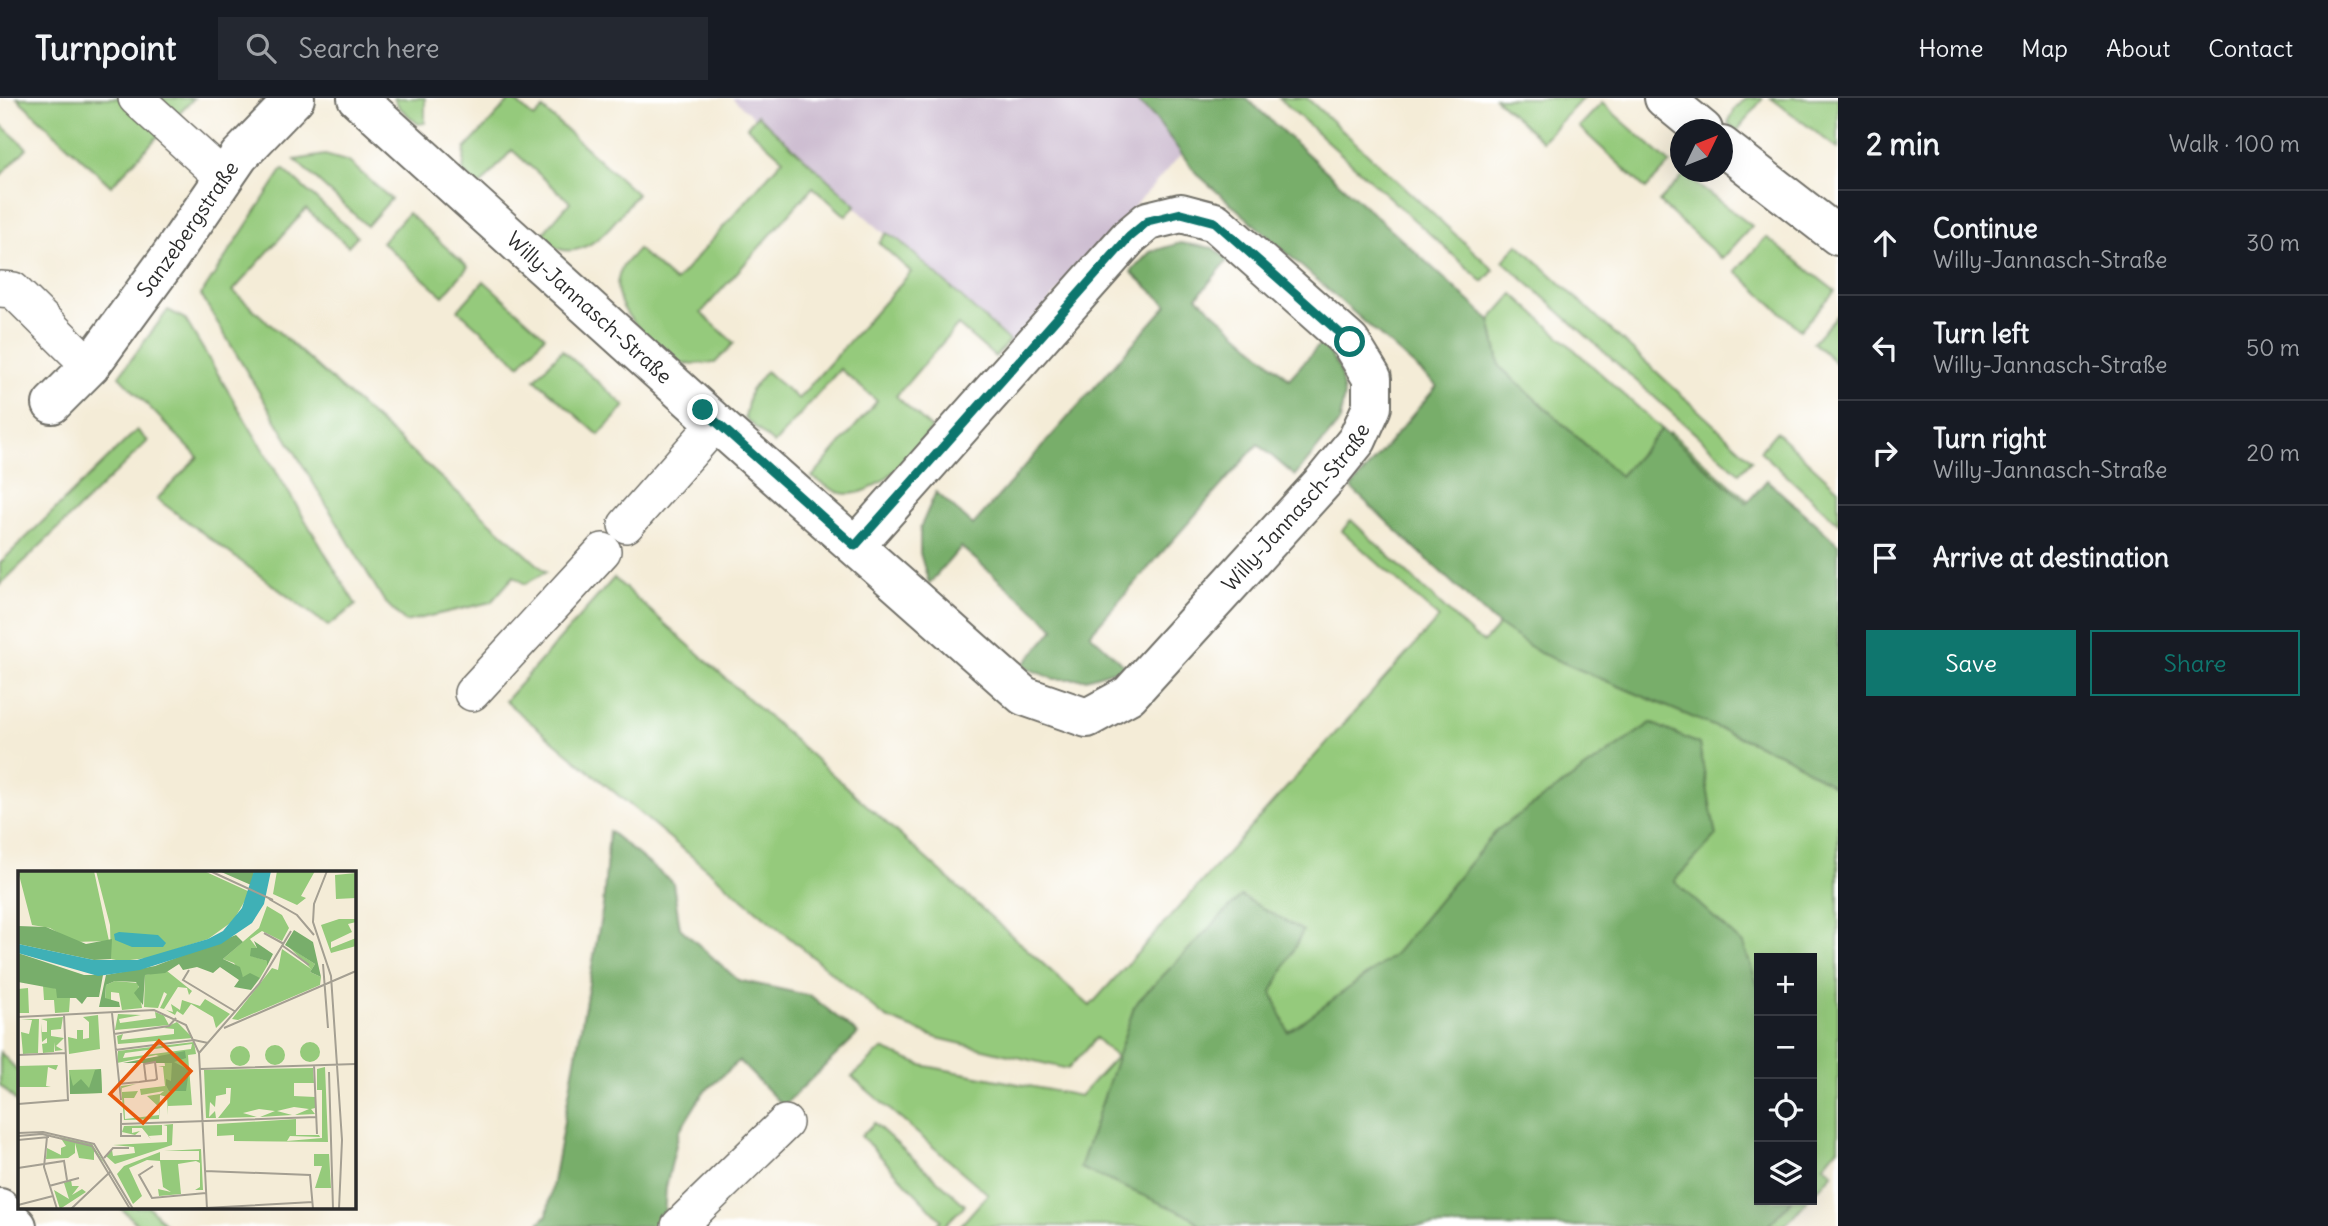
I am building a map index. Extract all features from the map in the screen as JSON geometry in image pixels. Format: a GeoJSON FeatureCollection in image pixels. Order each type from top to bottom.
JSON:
{"type":"FeatureCollection","features":[{"type":"Feature","properties":{"kind":"street","name":"Sanzebergstraße"},"geometry":{"type":"LineString","coordinates":[[52,404],[90,366],[239,156],[295,98]]}},
{"type":"Feature","properties":{"kind":"street","name":"Willy-Jannasch-Straße"},"geometry":{"type":"LineString","coordinates":[[357,98],[716,423],[855,546],[1024,695],[1087,718],[1129,695],[1348,451],[1357,440],[1372,407],[1372,378],[1350,342],[1215,222],[1181,213],[1148,221],[1129,237],[855,546]]}},
{"type":"Feature","properties":{"kind":"street"},"geometry":{"type":"LineString","coordinates":[[1664,98],[1690,119]]}},
{"type":"Feature","properties":{"kind":"street"},"geometry":{"type":"LineString","coordinates":[[1733,154],[1838,236]]}},
{"type":"Feature","properties":{"kind":"street"},"geometry":{"type":"LineString","coordinates":[[0,1209],[17,1226]]}},
{"type":"Feature","properties":{"kind":"lane"},"geometry":{"type":"LineString","coordinates":[[136,98],[224,178]]}},
{"type":"Feature","properties":{"kind":"lane"},"geometry":{"type":"LineString","coordinates":[[0,289],[13,290],[90,366]]}},
{"type":"Feature","properties":{"kind":"lane"},"geometry":{"type":"LineString","coordinates":[[626,525],[716,423]]}},
{"type":"Feature","properties":{"kind":"lane"},"geometry":{"type":"LineString","coordinates":[[472,693],[603,551]]}},
{"type":"Feature","properties":{"kind":"lane"},"geometry":{"type":"LineString","coordinates":[[679,1226],[785,1124]]}},
{"type":"Feature","properties":{"kind":"shaded area"},"geometry":{"type":"Polygon","coordinates":[[[732,98],[1148,98],[1194,140],[1010,345],[732,98]]]}},
{"type":"Feature","properties":{"kind":"green space"},"geometry":{"type":"Polygon","coordinates":[[[17,98],[194,98],[111,186],[17,98]]]}},
{"type":"Feature","properties":{"kind":"green space"},"geometry":{"type":"Polygon","coordinates":[[[394,98],[425,98],[425,123],[418,124],[399,107],[394,98]]]}},
{"type":"Feature","properties":{"kind":"green space"},"geometry":{"type":"Polygon","coordinates":[[[512,98],[534,118],[543,109],[637,194],[604,234],[583,248],[559,249],[538,239],[570,202],[512,150],[479,187],[463,172],[465,149],[512,98]]]}},
{"type":"Feature","properties":{"kind":"green space"},"geometry":{"type":"Polygon","coordinates":[[[1134,98],[1246,98],[1490,320],[1500,367],[1620,476],[1662,429],[1747,503],[1767,480],[1838,544],[1838,789],[1789,758],[1540,653],[1493,621],[1351,488],[1437,386],[1196,173],[1155,118],[1134,98]]]}},
{"type":"Feature","properties":{"kind":"green space"},"geometry":{"type":"Polygon","coordinates":[[[1279,98],[1307,98],[1494,270],[1483,282],[1279,98]]]}},
{"type":"Feature","properties":{"kind":"green space"},"geometry":{"type":"Polygon","coordinates":[[[1495,98],[1583,98],[1542,141],[1495,98]]]}},
{"type":"Feature","properties":{"kind":"green space"},"geometry":{"type":"Polygon","coordinates":[[[1746,98],[1763,98],[1737,131],[1733,127],[1733,119],[1730,119],[1746,98]]]}},
{"type":"Feature","properties":{"kind":"green space"},"geometry":{"type":"Polygon","coordinates":[[[1771,98],[1838,98],[1838,149],[1771,98]]]}},
{"type":"Feature","properties":{"kind":"green space"},"geometry":{"type":"Polygon","coordinates":[[[1602,103],[1670,163],[1646,189],[1579,127],[1602,103]]]}},
{"type":"Feature","properties":{"kind":"green space"},"geometry":{"type":"Polygon","coordinates":[[[757,115],[856,205],[846,216],[813,187],[701,313],[734,343],[715,363],[680,364],[633,322],[618,295],[618,281],[623,266],[638,249],[675,282],[783,159],[747,127],[757,115]]]}},
{"type":"Feature","properties":{"kind":"green space"},"geometry":{"type":"Polygon","coordinates":[[[0,124],[27,148],[0,176],[0,124]]]}},
{"type":"Feature","properties":{"kind":"green space"},"geometry":{"type":"Polygon","coordinates":[[[325,155],[349,162],[391,199],[367,226],[295,160],[325,155]]]}},
{"type":"Feature","properties":{"kind":"green space"},"geometry":{"type":"Polygon","coordinates":[[[283,169],[357,236],[348,246],[306,209],[233,291],[546,572],[525,584],[514,576],[491,602],[405,622],[384,601],[201,295],[283,169]]]}},
{"type":"Feature","properties":{"kind":"green space"},"geometry":{"type":"Polygon","coordinates":[[[1678,182],[1693,182],[1752,226],[1722,259],[1659,202],[1678,182]]]}},
{"type":"Feature","properties":{"kind":"green space"},"geometry":{"type":"Polygon","coordinates":[[[408,213],[468,267],[443,296],[382,242],[408,213]]]}},
{"type":"Feature","properties":{"kind":"green space"},"geometry":{"type":"Polygon","coordinates":[[[887,233],[900,241],[1009,341],[995,357],[958,325],[896,396],[932,429],[881,482],[868,490],[841,493],[812,477],[877,401],[840,369],[774,444],[745,418],[750,392],[766,371],[798,399],[911,272],[879,243],[887,233]]]}},
{"type":"Feature","properties":{"kind":"green space"},"geometry":{"type":"Polygon","coordinates":[[[1766,237],[1835,291],[1800,330],[1736,271],[1766,237]]]}},
{"type":"Feature","properties":{"kind":"green space"},"geometry":{"type":"Polygon","coordinates":[[[1180,243],[1213,248],[1228,260],[1197,297],[1289,379],[1322,342],[1340,370],[1344,394],[1340,421],[1295,476],[1258,444],[1090,634],[1126,667],[1086,679],[1054,679],[1022,666],[1055,628],[961,547],[929,584],[920,553],[920,528],[936,492],[973,525],[1167,305],[1131,272],[1150,252],[1180,243]]]}},
{"type":"Feature","properties":{"kind":"green space"},"geometry":{"type":"Polygon","coordinates":[[[1518,244],[1752,460],[1739,473],[1503,261],[1518,244]]]}},
{"type":"Feature","properties":{"kind":"green space"},"geometry":{"type":"Polygon","coordinates":[[[484,281],[545,336],[520,365],[458,310],[484,281]]]}},
{"type":"Feature","properties":{"kind":"green space"},"geometry":{"type":"Polygon","coordinates":[[[1513,294],[1662,429],[1620,476],[1500,367],[1490,320],[1513,294]]]}},
{"type":"Feature","properties":{"kind":"green space"},"geometry":{"type":"Polygon","coordinates":[[[168,310],[185,319],[356,605],[328,626],[157,499],[198,457],[119,376],[168,310]]]}},
{"type":"Feature","properties":{"kind":"green space"},"geometry":{"type":"Polygon","coordinates":[[[1838,314],[1838,365],[1813,342],[1838,314]]]}},
{"type":"Feature","properties":{"kind":"green space"},"geometry":{"type":"Polygon","coordinates":[[[562,350],[625,406],[599,435],[535,379],[562,350]]]}},
{"type":"Feature","properties":{"kind":"green space"},"geometry":{"type":"Polygon","coordinates":[[[137,430],[148,441],[0,585],[0,563],[137,430]]]}},
{"type":"Feature","properties":{"kind":"green space"},"geometry":{"type":"Polygon","coordinates":[[[1670,432],[1838,579],[1838,1148],[1824,1165],[1833,1173],[1817,1191],[1817,953],[1754,953],[1754,1205],[1803,1205],[1784,1226],[960,1226],[988,1194],[852,1077],[882,1049],[921,1065],[1080,1096],[1116,1057],[1096,1038],[1068,1069],[937,1038],[886,1018],[505,701],[614,578],[1090,1006],[1439,618],[1342,531],[1351,520],[1475,637],[1484,642],[1670,432]]]}},
{"type":"Feature","properties":{"kind":"green space"},"geometry":{"type":"Polygon","coordinates":[[[1776,432],[1838,489],[1838,523],[1760,451],[1776,432]]]}},
{"type":"Feature","properties":{"kind":"green space"},"geometry":{"type":"Polygon","coordinates":[[[1651,723],[1699,744],[1716,836],[1674,881],[1743,944],[1754,975],[1754,1205],[1787,1205],[1768,1226],[1201,1226],[1190,1216],[1080,1168],[1135,1004],[1241,896],[1303,931],[1272,992],[1288,1032],[1393,956],[1497,830],[1651,723]]]}},
{"type":"Feature","properties":{"kind":"green space"},"geometry":{"type":"Polygon","coordinates":[[[609,831],[673,883],[680,928],[738,980],[811,996],[858,1034],[783,1106],[739,1061],[703,1093],[679,1132],[666,1187],[664,1219],[657,1226],[536,1226],[547,1215],[603,906],[609,831]]]}},
{"type":"Feature","properties":{"kind":"green space"},"geometry":{"type":"Polygon","coordinates":[[[0,1052],[18,1071],[18,1103],[0,1085],[0,1052]]]}},
{"type":"Feature","properties":{"kind":"green space"},"geometry":{"type":"Polygon","coordinates":[[[874,1123],[965,1205],[944,1226],[935,1226],[941,1220],[861,1136],[874,1123]]]}},
{"type":"Feature","properties":{"kind":"green space"},"geometry":{"type":"Polygon","coordinates":[[[121,1208],[150,1208],[167,1226],[139,1226],[121,1208]]]}},
{"type":"Feature","properties":{"kind":"route"},"geometry":{"type":"LineString","coordinates":[[703,410],[855,546],[1129,237],[1148,221],[1181,213],[1215,222],[1350,342]]}}]}
